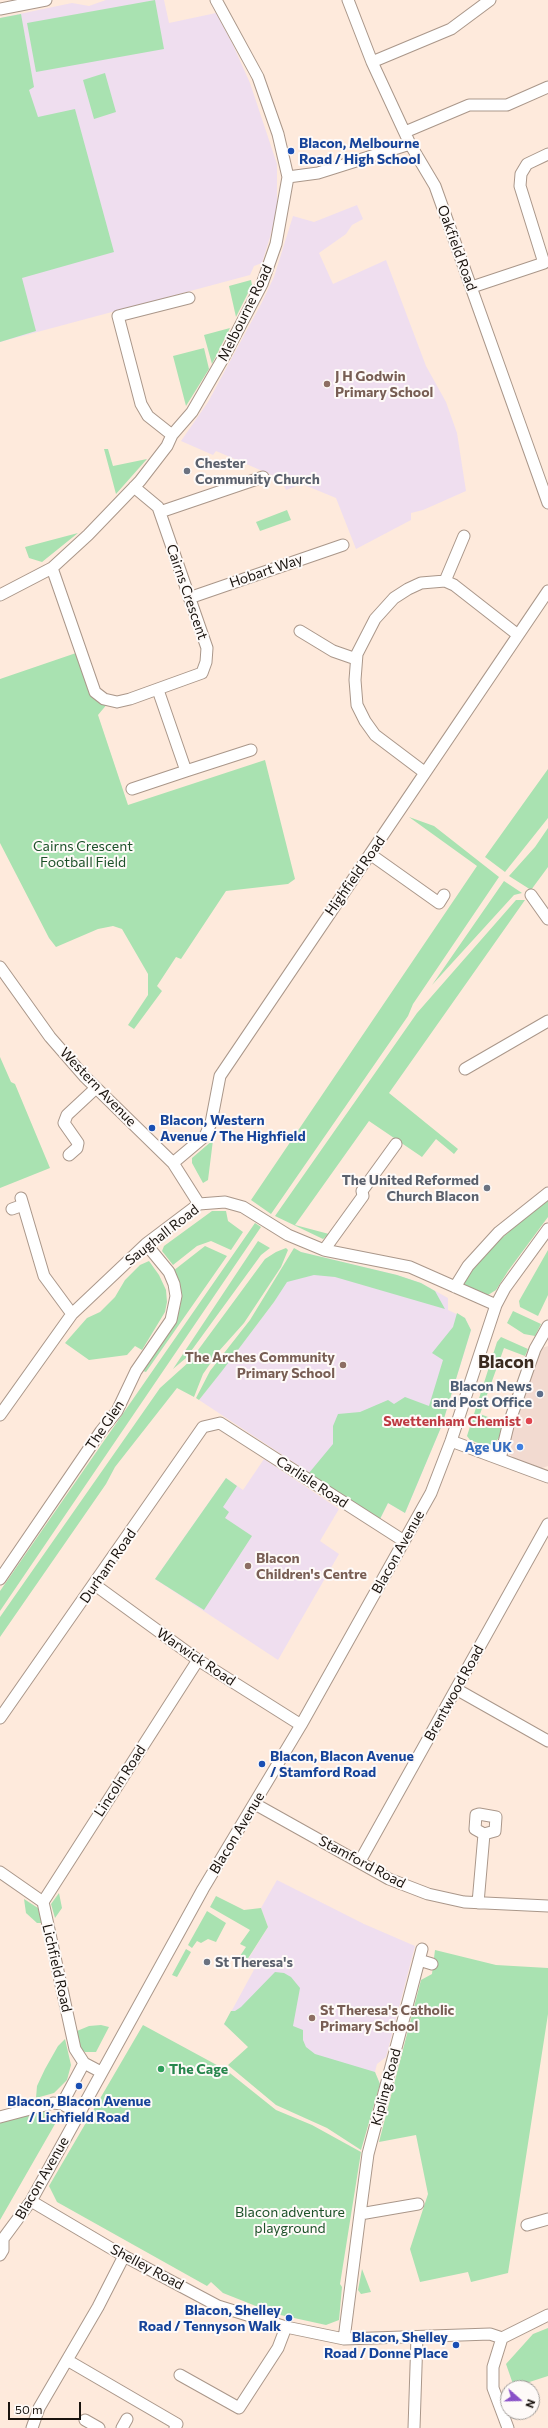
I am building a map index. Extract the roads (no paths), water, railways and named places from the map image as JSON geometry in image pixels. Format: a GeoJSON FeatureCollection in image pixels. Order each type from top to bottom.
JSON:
{"type":"FeatureCollection","features":[{"type":"Feature","properties":{"kind":"street"},"geometry":{"type":"LineString","coordinates":[[0,9],[42,0]]}},
{"type":"Feature","properties":{"kind":"street","name":"Melbourne Road"},"geometry":{"type":"LineString","coordinates":[[0,595],[52,568],[88,535],[134,487],[158,458],[172,435],[192,412],[210,382],[262,284],[276,244],[288,177],[278,134],[258,77],[216,0]]}},
{"type":"Feature","properties":{"kind":"street","name":"Oakfield Road"},"geometry":{"type":"LineString","coordinates":[[348,0],[372,62],[410,144],[435,186],[548,503]]}},
{"type":"Feature","properties":{"kind":"street"},"geometry":{"type":"LineString","coordinates":[[372,62],[451,29],[490,0]]}},
{"type":"Feature","properties":{"kind":"street"},"geometry":{"type":"LineString","coordinates":[[405,132],[469,105],[507,105],[548,87]]}},
{"type":"Feature","properties":{"kind":"street"},"geometry":{"type":"LineString","coordinates":[[288,177],[318,172],[410,144]]}},
{"type":"Feature","properties":{"kind":"street"},"geometry":{"type":"LineString","coordinates":[[472,288],[544,263],[520,186],[521,174],[527,164],[548,154]]}},
{"type":"Feature","properties":{"kind":"street"},"geometry":{"type":"LineString","coordinates":[[172,435],[148,416],[141,404],[118,316],[189,298]]}},
{"type":"Feature","properties":{"kind":"street"},"geometry":{"type":"LineString","coordinates":[[160,512],[263,477]]}},
{"type":"Feature","properties":{"kind":"street","name":"Cairns Crescent"},"geometry":{"type":"LineString","coordinates":[[52,568],[95,692],[104,700],[117,702],[158,690],[202,673],[206,662],[207,648],[160,512],[158,507],[134,487]]}},
{"type":"Feature","properties":{"kind":"street"},"geometry":{"type":"LineString","coordinates":[[445,580],[465,536]]}},
{"type":"Feature","properties":{"kind":"street","name":"Hobart Way"},"geometry":{"type":"LineString","coordinates":[[190,598],[343,545]]}},
{"type":"Feature","properties":{"kind":"street"},"geometry":{"type":"LineString","coordinates":[[424,772],[375,734],[364,721],[358,705],[355,680],[356,659],[357,654],[375,619],[394,598],[421,583],[445,580],[454,585],[518,635]]}},
{"type":"Feature","properties":{"kind":"street","name":"Highfield Road"},"geometry":{"type":"LineString","coordinates":[[173,1163],[205,1136],[211,1123],[220,1076],[370,854],[407,802],[424,772],[548,590]]}},
{"type":"Feature","properties":{"kind":"street"},"geometry":{"type":"LineString","coordinates":[[301,629],[333,651],[356,659]]}},
{"type":"Feature","properties":{"kind":"street"},"geometry":{"type":"LineString","coordinates":[[158,690],[186,771]]}},
{"type":"Feature","properties":{"kind":"street"},"geometry":{"type":"LineString","coordinates":[[132,789],[251,750]]}},
{"type":"Feature","properties":{"kind":"street"},"geometry":{"type":"LineString","coordinates":[[370,854],[439,902],[444,895]]}},
{"type":"Feature","properties":{"kind":"street"},"geometry":{"type":"LineString","coordinates":[[531,895],[548,919]]}},
{"type":"Feature","properties":{"kind":"street","name":"Western Avenue"},"geometry":{"type":"LineString","coordinates":[[0,967],[50,1037],[96,1088],[173,1163],[199,1204]]}},
{"type":"Feature","properties":{"kind":"street"},"geometry":{"type":"LineString","coordinates":[[465,1069],[548,1021]]}},
{"type":"Feature","properties":{"kind":"street"},"geometry":{"type":"LineString","coordinates":[[69,1155],[77,1148],[78,1143],[64,1123],[67,1115],[96,1088]]}},
{"type":"Feature","properties":{"kind":"street"},"geometry":{"type":"LineString","coordinates":[[324,1250],[363,1196],[362,1191],[396,1144]]}},
{"type":"Feature","properties":{"kind":"street"},"geometry":{"type":"LineString","coordinates":[[454,1287],[468,1266],[499,1232],[548,1192]]}},
{"type":"Feature","properties":{"kind":"street"},"geometry":{"type":"LineString","coordinates":[[12,1209],[22,1202],[44,1276],[72,1314]]}},
{"type":"Feature","properties":{"kind":"street","name":"Saughall Road"},"geometry":{"type":"LineString","coordinates":[[0,1415],[72,1314],[146,1244],[199,1204],[225,1202],[243,1207],[288,1235],[324,1250],[410,1267],[496,1305]]}},
{"type":"Feature","properties":{"kind":"street"},"geometry":{"type":"LineString","coordinates":[[496,1305],[505,1288],[548,1229]]}},
{"type":"Feature","properties":{"kind":"street","name":"The Glen"},"geometry":{"type":"LineString","coordinates":[[0,1579],[101,1430],[117,1411],[136,1371],[171,1320],[176,1296],[174,1284],[169,1272],[146,1244]]}},
{"type":"Feature","properties":{"kind":"street","name":"Blacon Avenue"},"geometry":{"type":"LineString","coordinates":[[0,2255],[3,2250],[2,2242],[31,2201],[78,2113],[200,1896],[301,1725],[431,1493],[451,1440],[496,1305]]}},
{"type":"Feature","properties":{"kind":"street"},"geometry":{"type":"LineString","coordinates":[[500,1459],[508,1426],[535,1349],[548,1326]]}},
{"type":"Feature","properties":{"kind":"street","name":"Carlisle Road"},"geometry":{"type":"LineString","coordinates":[[220,1423],[404,1541]]}},
{"type":"Feature","properties":{"kind":"street","name":"Durham Road"},"geometry":{"type":"LineString","coordinates":[[0,1718],[95,1585],[203,1427],[220,1423]]}},
{"type":"Feature","properties":{"kind":"street"},"geometry":{"type":"LineString","coordinates":[[451,1440],[548,1477]]}},
{"type":"Feature","properties":{"kind":"street","name":"Brentwood Road"},"geometry":{"type":"LineString","coordinates":[[360,1862],[548,1524]]}},
{"type":"Feature","properties":{"kind":"street","name":"Warwick Road"},"geometry":{"type":"LineString","coordinates":[[95,1585],[198,1660],[301,1725]]}},
{"type":"Feature","properties":{"kind":"street","name":"Lincoln Road"},"geometry":{"type":"LineString","coordinates":[[43,1902],[198,1660]]}},
{"type":"Feature","properties":{"kind":"street"},"geometry":{"type":"LineString","coordinates":[[456,1689],[548,1741]]}},
{"type":"Feature","properties":{"kind":"street","name":"Stamford Road"},"geometry":{"type":"LineString","coordinates":[[254,1804],[389,1879],[428,1894],[464,1902],[548,1906]]}},
{"type":"Feature","properties":{"kind":"street"},"geometry":{"type":"LineString","coordinates":[[478,1903],[484,1834]]}},
{"type":"Feature","properties":{"kind":"street"},"geometry":{"type":"LineString","coordinates":[[0,1872],[43,1902]]}},
{"type":"Feature","properties":{"kind":"street","name":"Lichfield Road"},"geometry":{"type":"LineString","coordinates":[[43,1902],[75,2049],[84,2063]]}},
{"type":"Feature","properties":{"kind":"street","name":"Kipling Road"},"geometry":{"type":"LineString","coordinates":[[344,2339],[368,2154],[422,1949]]}},
{"type":"Feature","properties":{"kind":"street"},"geometry":{"type":"LineString","coordinates":[[419,1960],[432,1964]]}},
{"type":"Feature","properties":{"kind":"street"},"geometry":{"type":"LineString","coordinates":[[62,2104],[84,2063],[101,2072]]}},
{"type":"Feature","properties":{"kind":"street"},"geometry":{"type":"LineString","coordinates":[[0,2117],[53,2103],[62,2104],[78,2113]]}},
{"type":"Feature","properties":{"kind":"street","name":"Shelley Road"},"geometry":{"type":"LineString","coordinates":[[31,2201],[124,2256],[225,2309],[286,2327],[344,2339],[490,2334],[502,2338]]}},
{"type":"Feature","properties":{"kind":"street"},"geometry":{"type":"LineString","coordinates":[[360,2214],[418,2204]]}},
{"type":"Feature","properties":{"kind":"street"},"geometry":{"type":"LineString","coordinates":[[531,2220],[548,2219]]}},
{"type":"Feature","properties":{"kind":"street"},"geometry":{"type":"LineString","coordinates":[[32,2428],[39,2408],[98,2307],[124,2256]]}},
{"type":"Feature","properties":{"kind":"street"},"geometry":{"type":"LineString","coordinates":[[508,2428],[493,2388],[494,2367],[502,2338],[548,2315]]}},
{"type":"Feature","properties":{"kind":"street"},"geometry":{"type":"LineString","coordinates":[[180,2375],[239,2408],[278,2348],[286,2327]]}},
{"type":"Feature","properties":{"kind":"street"},"geometry":{"type":"LineString","coordinates":[[414,2428],[417,2337]]}},
{"type":"Feature","properties":{"kind":"street"},"geometry":{"type":"LineString","coordinates":[[67,2360],[177,2424],[175,2428]]}},
{"type":"Feature","properties":{"kind":"street"},"geometry":{"type":"LineString","coordinates":[[85,2420],[99,2428]]}},
{"type":"Feature","properties":{"kind":"place","name":"Blacon, Melbourne Road / High School"},"geometry":{"type":"Point","coordinates":[291,151]}},
{"type":"Feature","properties":{"kind":"place","name":"J H Godwin Primary School"},"geometry":{"type":"Point","coordinates":[327,384]}},
{"type":"Feature","properties":{"kind":"place","name":"Chester Community Church"},"geometry":{"type":"Point","coordinates":[187,471]}},
{"type":"Feature","properties":{"kind":"place","name":"Blacon, Western Avenue / The Highfield"},"geometry":{"type":"Point","coordinates":[152,1128]}},
{"type":"Feature","properties":{"kind":"place","name":"The United Reformed Church Blacon"},"geometry":{"type":"Point","coordinates":[487,1188]}},
{"type":"Feature","properties":{"kind":"place","name":"The Arches Community Primary School"},"geometry":{"type":"Point","coordinates":[343,1365]}},
{"type":"Feature","properties":{"kind":"place","name":"Blacon News and Post Office"},"geometry":{"type":"Point","coordinates":[540,1394]}},
{"type":"Feature","properties":{"kind":"place","name":"Swettenham Chemist"},"geometry":{"type":"Point","coordinates":[529,1421]}},
{"type":"Feature","properties":{"kind":"place","name":"Age UK"},"geometry":{"type":"Point","coordinates":[520,1447]}},
{"type":"Feature","properties":{"kind":"place","name":"Blacon Children's Centre"},"geometry":{"type":"Point","coordinates":[248,1566]}},
{"type":"Feature","properties":{"kind":"place","name":"Blacon, Blacon Avenue / Stamford Road"},"geometry":{"type":"Point","coordinates":[262,1764]}},
{"type":"Feature","properties":{"kind":"place","name":"St Theresa's"},"geometry":{"type":"Point","coordinates":[207,1962]}},
{"type":"Feature","properties":{"kind":"place","name":"St Theresa's Catholic Primary School"},"geometry":{"type":"Point","coordinates":[312,2018]}},
{"type":"Feature","properties":{"kind":"place","name":"The Cage"},"geometry":{"type":"Point","coordinates":[161,2069]}},
{"type":"Feature","properties":{"kind":"place","name":"Blacon, Blacon Avenue / Lichfield Road"},"geometry":{"type":"Point","coordinates":[79,2086]}},
{"type":"Feature","properties":{"kind":"place","name":"Blacon, Shelley Road / Tennyson Walk"},"geometry":{"type":"Point","coordinates":[289,2318]}},
{"type":"Feature","properties":{"kind":"place","name":"Blacon, Shelley Road / Donne Place"},"geometry":{"type":"Point","coordinates":[456,2345]}},
{"type":"Feature","properties":{"kind":"district","name":"Blacon"},"geometry":{"type":"Point","coordinates":[506,1362]}},
{"type":"Feature","properties":{"kind":"park label","name":"Cairns Crescent Football Field"},"geometry":{"type":"Point","coordinates":[83,854]}},
{"type":"Feature","properties":{"kind":"park label","name":"Blacon adventure playground"},"geometry":{"type":"Point","coordinates":[290,2220]}}]}
